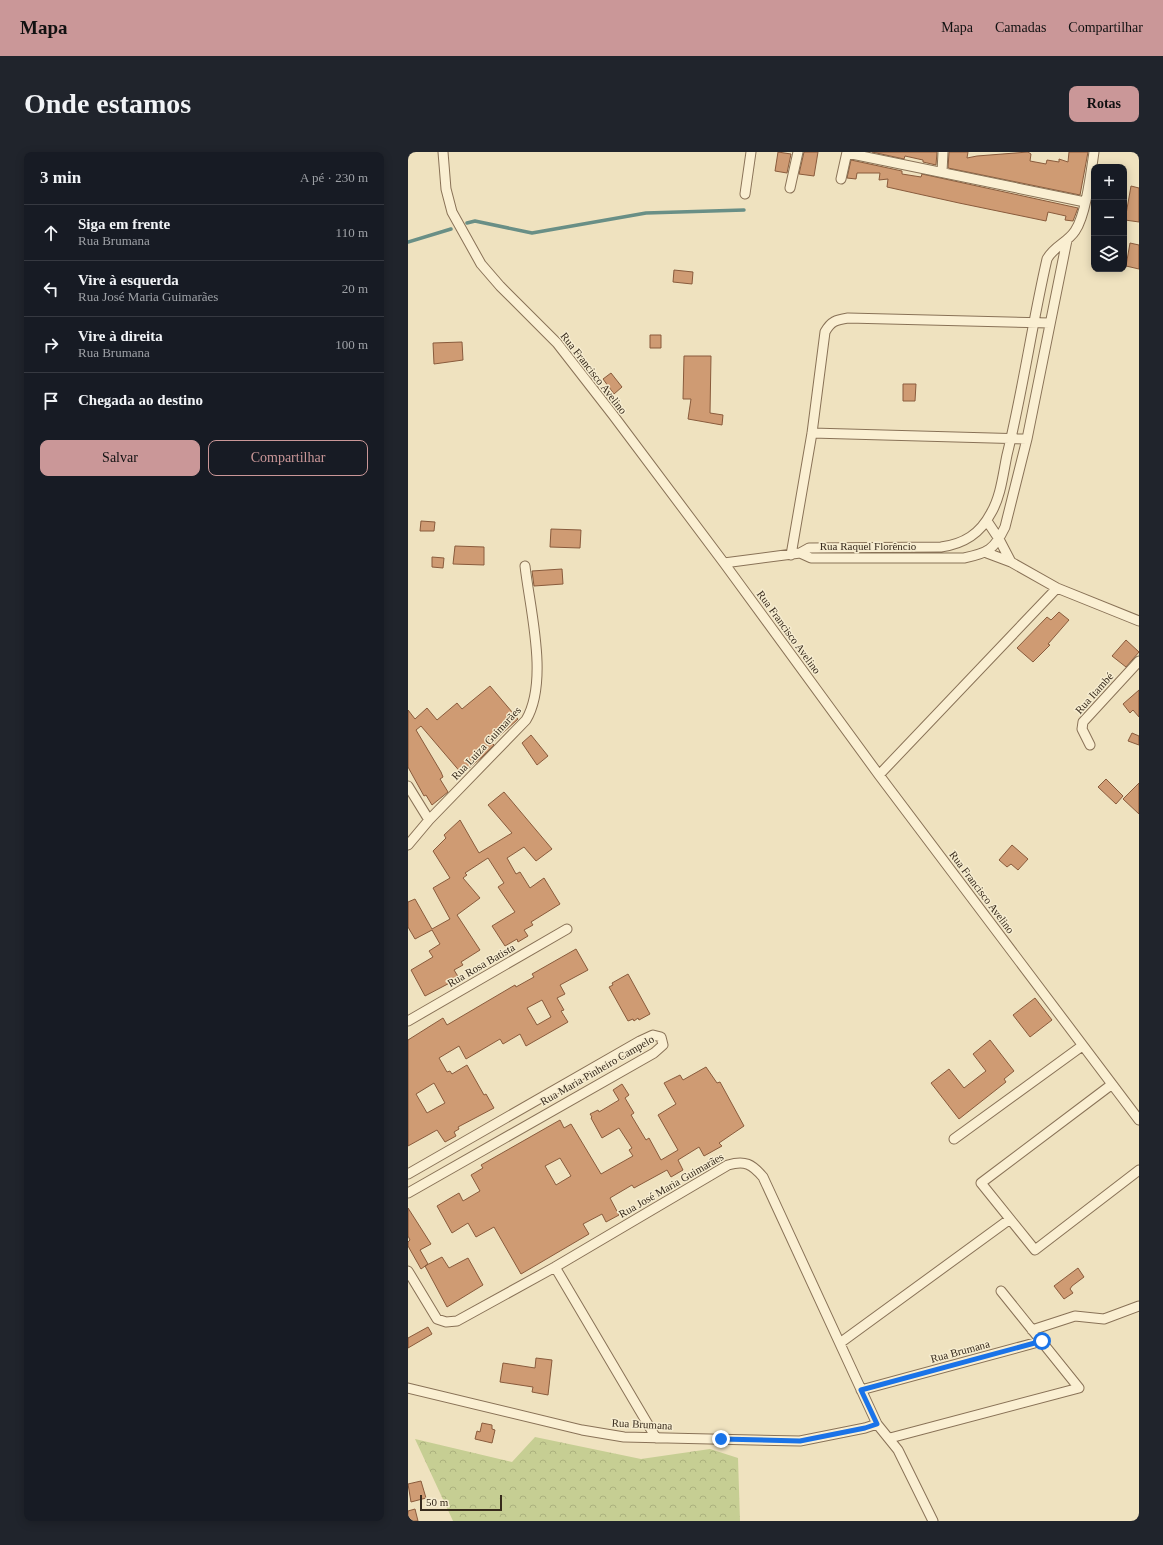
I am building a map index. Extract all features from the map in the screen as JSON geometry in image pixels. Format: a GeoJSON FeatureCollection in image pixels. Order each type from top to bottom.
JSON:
{"type":"FeatureCollection","features":[{"type":"Feature","properties":{"kind":"street","name":"Rua Francisco Avelino"},"geometry":{"type":"LineString","coordinates":[[444,152],[446,189],[452,212],[481,264],[500,286],[557,343],[724,564],[879,775],[1111,1085],[1139,1120]]}},
{"type":"Feature","properties":{"kind":"street"},"geometry":{"type":"LineString","coordinates":[[745,194],[751,152]]}},
{"type":"Feature","properties":{"kind":"street"},"geometry":{"type":"LineString","coordinates":[[790,188],[798,152]]}},
{"type":"Feature","properties":{"kind":"street"},"geometry":{"type":"LineString","coordinates":[[841,179],[847,152],[1085,202]]}},
{"type":"Feature","properties":{"kind":"street"},"geometry":{"type":"LineString","coordinates":[[942,172],[943,152]]}},
{"type":"Feature","properties":{"kind":"street","name":"Rua Raquel Florêncio"},"geometry":{"type":"LineString","coordinates":[[796,554],[811,558],[964,558],[987,553],[999,539],[1005,527],[1027,439],[1068,240],[1078,226],[1085,202],[1094,152]]}},
{"type":"Feature","properties":{"kind":"street","name":"Rua Raquel Florêncio"},"geometry":{"type":"LineString","coordinates":[[796,554],[809,548],[941,547],[956,545],[969,539],[987,521],[996,502],[1012,438],[1033,322],[1047,259],[1056,247],[1068,240]]}},
{"type":"Feature","properties":{"kind":"street"},"geometry":{"type":"LineString","coordinates":[[724,564],[796,554],[825,332],[830,323],[836,320],[848,318],[1050,323]]}},
{"type":"Feature","properties":{"kind":"street"},"geometry":{"type":"LineString","coordinates":[[812,433],[1027,439]]}},
{"type":"Feature","properties":{"kind":"street"},"geometry":{"type":"LineString","coordinates":[[987,521],[999,539],[1011,562]]}},
{"type":"Feature","properties":{"kind":"street"},"geometry":{"type":"LineString","coordinates":[[987,553],[1011,562],[1056,588],[1139,621]]}},
{"type":"Feature","properties":{"kind":"street","name":"Rua Luiza Guimarães"},"geometry":{"type":"LineString","coordinates":[[408,845],[429,820],[526,720],[532,710],[536,696],[536,650],[524,566]]}},
{"type":"Feature","properties":{"kind":"street"},"geometry":{"type":"LineString","coordinates":[[879,775],[1056,588]]}},
{"type":"Feature","properties":{"kind":"street","name":"Rua Itambé"},"geometry":{"type":"LineString","coordinates":[[1090,745],[1082,729],[1083,722],[1139,661]]}},
{"type":"Feature","properties":{"kind":"street"},"geometry":{"type":"LineString","coordinates":[[408,786],[429,820]]}},
{"type":"Feature","properties":{"kind":"street","name":"Rua Rosa Batista"},"geometry":{"type":"LineString","coordinates":[[408,1021],[567,929]]}},
{"type":"Feature","properties":{"kind":"street","name":"Rua Maria Pinheiro Campelo"},"geometry":{"type":"LineString","coordinates":[[408,1174],[649,1036],[657,1035],[661,1037],[663,1045],[654,1052],[408,1193]]}},
{"type":"Feature","properties":{"kind":"street"},"geometry":{"type":"LineString","coordinates":[[954,1139],[1082,1046]]}},
{"type":"Feature","properties":{"kind":"street"},"geometry":{"type":"LineString","coordinates":[[1111,1085],[981,1183],[1036,1250],[1139,1170]]}},
{"type":"Feature","properties":{"kind":"street"},"geometry":{"type":"LineString","coordinates":[[513,1114],[521,1128]]}},
{"type":"Feature","properties":{"kind":"street","name":"Rua José Maria Guimarães"},"geometry":{"type":"LineString","coordinates":[[408,1271],[436,1319],[446,1322],[457,1321],[555,1266],[728,1165],[736,1162],[750,1164],[763,1178],[877,1424],[890,1438],[908,1466],[933,1521]]}},
{"type":"Feature","properties":{"kind":"street"},"geometry":{"type":"LineString","coordinates":[[840,1343],[1010,1219]]}},
{"type":"Feature","properties":{"kind":"street"},"geometry":{"type":"LineString","coordinates":[[555,1266],[656,1438]]}},
{"type":"Feature","properties":{"kind":"street"},"geometry":{"type":"LineString","coordinates":[[890,1438],[1079,1388],[1001,1291]]}},
{"type":"Feature","properties":{"kind":"street"},"geometry":{"type":"LineString","coordinates":[[1032,1330],[1075,1316],[1104,1319],[1139,1306]]}},
{"type":"Feature","properties":{"kind":"street","name":"Rua Brumana"},"geometry":{"type":"LineString","coordinates":[[861,1390],[1042,1341]]}},
{"type":"Feature","properties":{"kind":"street","name":"Rua Brumana"},"geometry":{"type":"LineString","coordinates":[[408,1388],[582,1430],[624,1437],[800,1441],[865,1428],[877,1424]]}},
{"type":"Feature","properties":{"kind":"green space"},"geometry":{"type":"Polygon","coordinates":[[[535,1437],[641,1459],[710,1449],[738,1458],[740,1521],[453,1521],[415,1439],[512,1462],[535,1437]]]}},
{"type":"Feature","properties":{"kind":"building"},"geometry":{"type":"Polygon","coordinates":[[[778,152],[791,154],[787,173],[775,171],[778,152]]]}},
{"type":"Feature","properties":{"kind":"building"},"geometry":{"type":"Polygon","coordinates":[[[804,152],[818,152],[814,176],[799,174],[804,152]]]}},
{"type":"Feature","properties":{"kind":"building"},"geometry":{"type":"Polygon","coordinates":[[[872,152],[937,152],[936,165],[905,156],[904,159],[872,152]]]}},
{"type":"Feature","properties":{"kind":"building"},"geometry":{"type":"Polygon","coordinates":[[[949,152],[968,152],[967,158],[1028,152],[1031,154],[1030,161],[1046,164],[1047,160],[1059,162],[1059,159],[1068,162],[1069,152],[1088,152],[1080,195],[948,168],[949,152]]]}},
{"type":"Feature","properties":{"kind":"building"},"geometry":{"type":"Polygon","coordinates":[[[851,160],[902,171],[902,174],[921,177],[922,174],[1078,208],[1073,221],[1065,220],[1066,216],[1048,212],[1046,221],[959,203],[887,187],[888,179],[879,180],[880,173],[857,173],[856,179],[847,178],[851,160]]]}},
{"type":"Feature","properties":{"kind":"building"},"geometry":{"type":"Polygon","coordinates":[[[1131,186],[1139,188],[1139,222],[1127,220],[1127,209],[1131,186]]]}},
{"type":"Feature","properties":{"kind":"building"},"geometry":{"type":"Polygon","coordinates":[[[1130,243],[1139,245],[1139,269],[1127,266],[1130,243]]]}},
{"type":"Feature","properties":{"kind":"building"},"geometry":{"type":"Polygon","coordinates":[[[674,270],[693,272],[692,284],[673,282],[674,270]]]}},
{"type":"Feature","properties":{"kind":"building"},"geometry":{"type":"Polygon","coordinates":[[[650,335],[661,335],[661,348],[650,348],[650,335]]]}},
{"type":"Feature","properties":{"kind":"building"},"geometry":{"type":"Polygon","coordinates":[[[462,342],[463,360],[434,364],[433,343],[462,342]]]}},
{"type":"Feature","properties":{"kind":"building"},"geometry":{"type":"Polygon","coordinates":[[[684,356],[711,356],[710,413],[723,415],[722,425],[688,419],[691,399],[683,399],[684,356]]]}},
{"type":"Feature","properties":{"kind":"building"},"geometry":{"type":"Polygon","coordinates":[[[611,373],[622,387],[614,394],[603,379],[611,373]]]}},
{"type":"Feature","properties":{"kind":"building"},"geometry":{"type":"Polygon","coordinates":[[[903,384],[916,384],[915,401],[903,401],[903,384]]]}},
{"type":"Feature","properties":{"kind":"building"},"geometry":{"type":"Polygon","coordinates":[[[421,521],[435,522],[434,531],[420,531],[421,521]]]}},
{"type":"Feature","properties":{"kind":"building"},"geometry":{"type":"Polygon","coordinates":[[[551,529],[581,530],[580,548],[550,547],[551,529]]]}},
{"type":"Feature","properties":{"kind":"building"},"geometry":{"type":"Polygon","coordinates":[[[455,546],[484,547],[484,565],[453,564],[455,546]]]}},
{"type":"Feature","properties":{"kind":"building"},"geometry":{"type":"Polygon","coordinates":[[[432,557],[444,558],[443,568],[432,567],[432,557]]]}},
{"type":"Feature","properties":{"kind":"building"},"geometry":{"type":"Polygon","coordinates":[[[562,569],[563,584],[534,586],[532,571],[562,569]]]}},
{"type":"Feature","properties":{"kind":"building"},"geometry":{"type":"Polygon","coordinates":[[[1059,612],[1069,620],[1048,644],[1050,645],[1033,662],[1017,648],[1047,617],[1051,620],[1059,612]]]}},
{"type":"Feature","properties":{"kind":"building"},"geometry":{"type":"Polygon","coordinates":[[[1126,640],[1139,652],[1126,667],[1112,656],[1126,640]]]}},
{"type":"Feature","properties":{"kind":"building"},"geometry":{"type":"Polygon","coordinates":[[[490,686],[518,719],[492,743],[494,745],[482,757],[462,774],[421,726],[416,730],[441,772],[443,777],[440,779],[448,792],[432,805],[426,795],[424,796],[408,767],[408,710],[415,719],[427,708],[437,720],[457,703],[462,709],[490,686]]]}},
{"type":"Feature","properties":{"kind":"building"},"geometry":{"type":"Polygon","coordinates":[[[1139,690],[1139,717],[1133,710],[1130,713],[1123,704],[1139,690]]]}},
{"type":"Feature","properties":{"kind":"building"},"geometry":{"type":"Polygon","coordinates":[[[1132,733],[1139,736],[1139,745],[1128,741],[1132,733]]]}},
{"type":"Feature","properties":{"kind":"building"},"geometry":{"type":"Polygon","coordinates":[[[531,735],[548,756],[537,765],[522,743],[531,735]]]}},
{"type":"Feature","properties":{"kind":"building"},"geometry":{"type":"Polygon","coordinates":[[[1106,779],[1123,796],[1116,804],[1098,787],[1106,779]]]}},
{"type":"Feature","properties":{"kind":"building"},"geometry":{"type":"Polygon","coordinates":[[[1139,783],[1139,814],[1123,799],[1139,783]]]}},
{"type":"Feature","properties":{"kind":"building"},"geometry":{"type":"Polygon","coordinates":[[[504,792],[552,849],[536,861],[524,847],[507,858],[516,874],[520,872],[530,888],[544,878],[560,904],[531,922],[533,925],[524,930],[528,936],[518,942],[517,939],[505,946],[492,926],[515,912],[498,887],[504,883],[488,858],[465,873],[467,875],[463,878],[480,898],[457,915],[480,950],[461,962],[463,965],[454,970],[459,978],[425,996],[411,970],[433,957],[429,951],[440,944],[432,930],[415,939],[408,927],[408,902],[415,899],[432,929],[450,919],[433,888],[450,878],[433,851],[446,838],[444,835],[460,820],[479,853],[512,833],[488,805],[504,792]]]}},
{"type":"Feature","properties":{"kind":"building"},"geometry":{"type":"Polygon","coordinates":[[[1012,845],[1028,859],[1018,870],[1011,864],[1007,867],[999,860],[1012,845]]]}},
{"type":"Feature","properties":{"kind":"building"},"geometry":{"type":"Polygon","coordinates":[[[576,949],[588,970],[560,985],[565,994],[557,998],[564,1010],[561,1011],[568,1022],[526,1046],[520,1034],[503,1044],[500,1039],[466,1059],[459,1046],[439,1058],[447,1072],[450,1071],[452,1074],[467,1065],[484,1095],[486,1094],[494,1108],[458,1127],[459,1129],[454,1132],[456,1136],[445,1142],[437,1130],[408,1146],[408,1040],[443,1018],[447,1025],[515,985],[516,987],[534,977],[532,974],[576,949]],[[542,1000],[527,1008],[537,1025],[551,1017],[542,1000]],[[434,1083],[416,1094],[427,1113],[445,1103],[434,1083]]]}},
{"type":"Feature","properties":{"kind":"building"},"geometry":{"type":"Polygon","coordinates":[[[628,974],[650,1014],[634,1021],[633,1019],[628,1021],[609,987],[613,985],[612,983],[628,974]]]}},
{"type":"Feature","properties":{"kind":"building"},"geometry":{"type":"Polygon","coordinates":[[[1035,998],[1052,1020],[1030,1037],[1013,1015],[1035,998]]]}},
{"type":"Feature","properties":{"kind":"building"},"geometry":{"type":"Polygon","coordinates":[[[990,1040],[1014,1071],[1004,1079],[1006,1082],[959,1119],[931,1083],[949,1069],[964,1088],[986,1071],[973,1054],[990,1040]]]}},
{"type":"Feature","properties":{"kind":"building"},"geometry":{"type":"Polygon","coordinates":[[[706,1067],[717,1083],[720,1082],[744,1126],[719,1143],[722,1146],[704,1156],[699,1147],[678,1160],[683,1170],[671,1177],[667,1170],[634,1188],[632,1185],[610,1198],[619,1215],[606,1222],[602,1214],[583,1224],[589,1234],[521,1274],[494,1227],[476,1237],[468,1223],[452,1233],[437,1206],[459,1193],[463,1201],[480,1191],[471,1175],[483,1168],[481,1165],[560,1120],[564,1128],[571,1124],[601,1174],[633,1156],[629,1150],[632,1148],[619,1128],[602,1138],[590,1114],[598,1110],[599,1112],[619,1100],[613,1090],[622,1084],[629,1095],[625,1098],[634,1113],[631,1115],[646,1140],[649,1138],[661,1160],[678,1150],[658,1115],[676,1104],[664,1083],[680,1075],[683,1080],[706,1067]],[[560,1158],[545,1166],[556,1185],[571,1176],[560,1158]]]}},
{"type":"Feature","properties":{"kind":"building"},"geometry":{"type":"Polygon","coordinates":[[[408,1208],[431,1244],[420,1250],[428,1264],[421,1269],[408,1246],[408,1242],[410,1240],[408,1236],[408,1208]]]}},
{"type":"Feature","properties":{"kind":"building"},"geometry":{"type":"Polygon","coordinates":[[[442,1257],[449,1268],[468,1258],[483,1285],[447,1307],[425,1266],[442,1257]]]}},
{"type":"Feature","properties":{"kind":"building"},"geometry":{"type":"Polygon","coordinates":[[[1078,1268],[1084,1277],[1072,1286],[1070,1289],[1073,1293],[1064,1299],[1054,1286],[1078,1268]]]}},
{"type":"Feature","properties":{"kind":"building"},"geometry":{"type":"Polygon","coordinates":[[[428,1327],[432,1334],[408,1348],[408,1338],[428,1327]]]}},
{"type":"Feature","properties":{"kind":"building"},"geometry":{"type":"Polygon","coordinates":[[[536,1358],[552,1360],[548,1395],[532,1392],[533,1387],[500,1382],[503,1363],[535,1368],[536,1358]]]}},
{"type":"Feature","properties":{"kind":"building"},"geometry":{"type":"Polygon","coordinates":[[[482,1423],[492,1425],[492,1429],[495,1430],[492,1443],[475,1439],[477,1431],[480,1432],[482,1423]]]}},
{"type":"Feature","properties":{"kind":"building"},"geometry":{"type":"Polygon","coordinates":[[[421,1481],[426,1498],[411,1502],[408,1484],[421,1481]]]}},
{"type":"Feature","properties":{"kind":"building"},"geometry":{"type":"Polygon","coordinates":[[[415,1509],[418,1521],[408,1521],[408,1511],[415,1509]]]}},
{"type":"Feature","properties":{"kind":"waterway"},"geometry":{"type":"LineString","coordinates":[[467,223],[475,221],[532,233],[646,213],[744,210]]}},
{"type":"Feature","properties":{"kind":"waterway"},"geometry":{"type":"LineString","coordinates":[[408,242],[451,229]]}},
{"type":"Feature","properties":{"kind":"route"},"geometry":{"type":"LineString","coordinates":[[721,1439],[800,1441],[812,1440],[865,1428],[877,1424],[861,1390],[1042,1341]]}}]}
